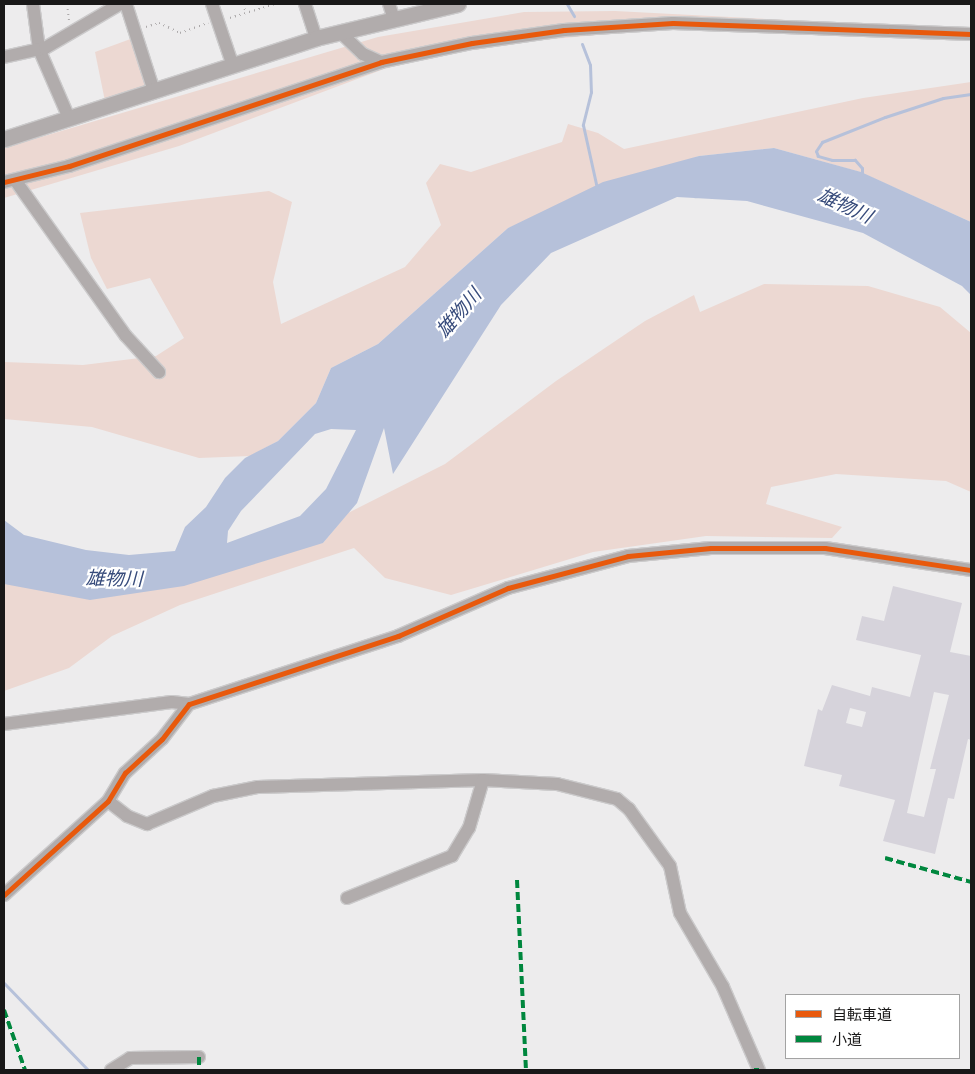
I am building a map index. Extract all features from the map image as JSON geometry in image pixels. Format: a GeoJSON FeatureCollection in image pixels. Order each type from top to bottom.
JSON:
{"type":"FeatureCollection","features":[{"type":"Feature","properties":{"kind":"street"},"geometry":{"type":"LineString","coordinates":[[33,4],[39,49],[69,118]]}},
{"type":"Feature","properties":{"kind":"street"},"geometry":{"type":"LineString","coordinates":[[4,57],[39,49],[120,4]]}},
{"type":"Feature","properties":{"kind":"street"},"geometry":{"type":"LineString","coordinates":[[126,4],[154,91]]}},
{"type":"Feature","properties":{"kind":"street"},"geometry":{"type":"LineString","coordinates":[[212,4],[233,66]]}},
{"type":"Feature","properties":{"kind":"street"},"geometry":{"type":"LineString","coordinates":[[305,4],[316,38]]}},
{"type":"Feature","properties":{"kind":"street"},"geometry":{"type":"LineString","coordinates":[[389,4],[394,19]]}},
{"type":"Feature","properties":{"kind":"street"},"geometry":{"type":"LineString","coordinates":[[4,140],[316,38],[458,4]]}},
{"type":"Feature","properties":{"kind":"street"},"geometry":{"type":"LineString","coordinates":[[159,372],[126,336],[9,181],[69,166],[381,62],[414,53],[564,30],[644,24],[971,34]]}},
{"type":"Feature","properties":{"kind":"street"},"geometry":{"type":"LineString","coordinates":[[340,32],[363,54],[381,62]]}},
{"type":"Feature","properties":{"kind":"street"},"geometry":{"type":"LineString","coordinates":[[4,724],[172,702],[189,704],[398,636],[508,588],[628,556],[789,546],[971,570]]}},
{"type":"Feature","properties":{"kind":"street"},"geometry":{"type":"LineString","coordinates":[[4,895],[108,801],[125,773],[162,739],[189,704]]}},
{"type":"Feature","properties":{"kind":"street"},"geometry":{"type":"LineString","coordinates":[[108,801],[127,816],[147,824],[213,796],[258,787],[483,780],[582,788],[618,799],[629,809],[670,866],[680,913],[723,986],[759,1070]]}},
{"type":"Feature","properties":{"kind":"street"},"geometry":{"type":"LineString","coordinates":[[347,898],[452,856],[470,828],[483,780]]}},
{"type":"Feature","properties":{"kind":"street"},"geometry":{"type":"LineString","coordinates":[[112,1070],[130,1058],[199,1057]]}},
{"type":"Feature","properties":{"kind":"path"},"geometry":{"type":"LineString","coordinates":[[67,4],[70,33]]}},
{"type":"Feature","properties":{"kind":"path"},"geometry":{"type":"LineString","coordinates":[[243,4],[246,13]]}},
{"type":"Feature","properties":{"kind":"path"},"geometry":{"type":"LineString","coordinates":[[134,30],[160,23],[180,34],[217,20],[275,4]]}},
{"type":"Feature","properties":{"kind":"shaded area"},"geometry":{"type":"Polygon","coordinates":[[[615,11],[899,26],[971,34],[971,40],[660,29],[478,46],[384,69],[179,146],[4,198],[4,148],[378,37],[524,12],[615,11]]]}},
{"type":"Feature","properties":{"kind":"shaded area"},"geometry":{"type":"Polygon","coordinates":[[[136,37],[154,91],[106,106],[95,52],[136,37]]]}},
{"type":"Feature","properties":{"kind":"shaded area"},"geometry":{"type":"Polygon","coordinates":[[[971,82],[971,222],[860,172],[774,148],[699,156],[508,228],[378,344],[331,368],[316,403],[278,441],[250,456],[199,458],[92,427],[4,419],[4,362],[83,365],[156,356],[184,338],[150,278],[107,289],[91,258],[80,213],[269,191],[292,202],[273,282],[281,324],[405,267],[441,225],[426,183],[440,164],[471,172],[562,142],[568,124],[598,133],[624,149],[863,98],[971,82]]]}},
{"type":"Feature","properties":{"kind":"shaded area"},"geometry":{"type":"Polygon","coordinates":[[[764,284],[868,286],[940,307],[971,333],[971,492],[946,481],[836,474],[771,487],[766,504],[842,527],[832,538],[706,536],[593,552],[451,595],[385,578],[354,548],[180,605],[112,636],[69,668],[4,691],[4,584],[323,543],[348,513],[445,464],[556,381],[645,321],[694,295],[700,312],[764,284]]]}},
{"type":"Feature","properties":{"kind":"water","name":"雄物川"},"geometry":{"type":"Polygon","coordinates":[[[774,148],[861,172],[971,222],[971,295],[962,286],[863,233],[747,201],[677,197],[551,253],[501,305],[393,474],[384,428],[357,503],[323,543],[184,586],[90,600],[4,584],[4,520],[24,535],[86,550],[129,555],[175,551],[185,527],[206,507],[225,478],[245,458],[278,441],[316,403],[331,368],[378,344],[508,228],[603,182],[699,156],[774,148]],[[331,429],[315,434],[241,511],[228,531],[227,543],[300,516],[326,489],[356,430],[331,429]]]}},
{"type":"Feature","properties":{"kind":"building"},"geometry":{"type":"Polygon","coordinates":[[[893,586],[962,603],[950,652],[971,656],[971,740],[968,739],[954,799],[948,798],[935,854],[883,841],[895,800],[839,786],[842,775],[804,766],[818,709],[822,711],[832,685],[870,696],[872,687],[910,697],[921,655],[856,640],[862,616],[884,621],[893,586]],[[934,692],[907,813],[924,817],[936,769],[930,769],[949,695],[934,692]],[[850,708],[846,723],[862,727],[866,712],[850,708]]]}},
{"type":"Feature","properties":{"kind":"waterway"},"geometry":{"type":"LineString","coordinates":[[567,4],[574,16]]}},
{"type":"Feature","properties":{"kind":"waterway"},"geometry":{"type":"LineString","coordinates":[[582,44],[590,65],[591,92],[583,125],[597,188]]}},
{"type":"Feature","properties":{"kind":"waterway"},"geometry":{"type":"LineString","coordinates":[[862,175],[862,168],[855,160],[832,160],[818,156],[816,151],[822,142],[885,117],[943,98],[971,94]]}},
{"type":"Feature","properties":{"kind":"waterway"},"geometry":{"type":"LineString","coordinates":[[4,983],[88,1070]]}},
{"type":"Feature","properties":{"kind":"marked path"},"geometry":{"type":"LineString","coordinates":[[885,858],[971,882]]}},
{"type":"Feature","properties":{"kind":"marked path"},"geometry":{"type":"LineString","coordinates":[[517,880],[526,1070]]}},
{"type":"Feature","properties":{"kind":"marked path"},"geometry":{"type":"LineString","coordinates":[[4,1010],[25,1070]]}},
{"type":"Feature","properties":{"kind":"marked path"},"geometry":{"type":"LineString","coordinates":[[199,1057],[199,1070]]}},
{"type":"Feature","properties":{"kind":"marked path"},"geometry":{"type":"LineString","coordinates":[[754,1070],[759,1070]]}},
{"type":"Feature","properties":{"kind":"cycle path"},"geometry":{"type":"LineString","coordinates":[[4,182],[69,166],[381,62],[472,43],[564,30],[673,23],[971,34]]}},
{"type":"Feature","properties":{"kind":"cycle path"},"geometry":{"type":"LineString","coordinates":[[4,895],[108,801],[125,773],[162,739],[189,704],[398,636],[508,588],[628,556],[711,548],[825,548],[971,570]]}}]}
